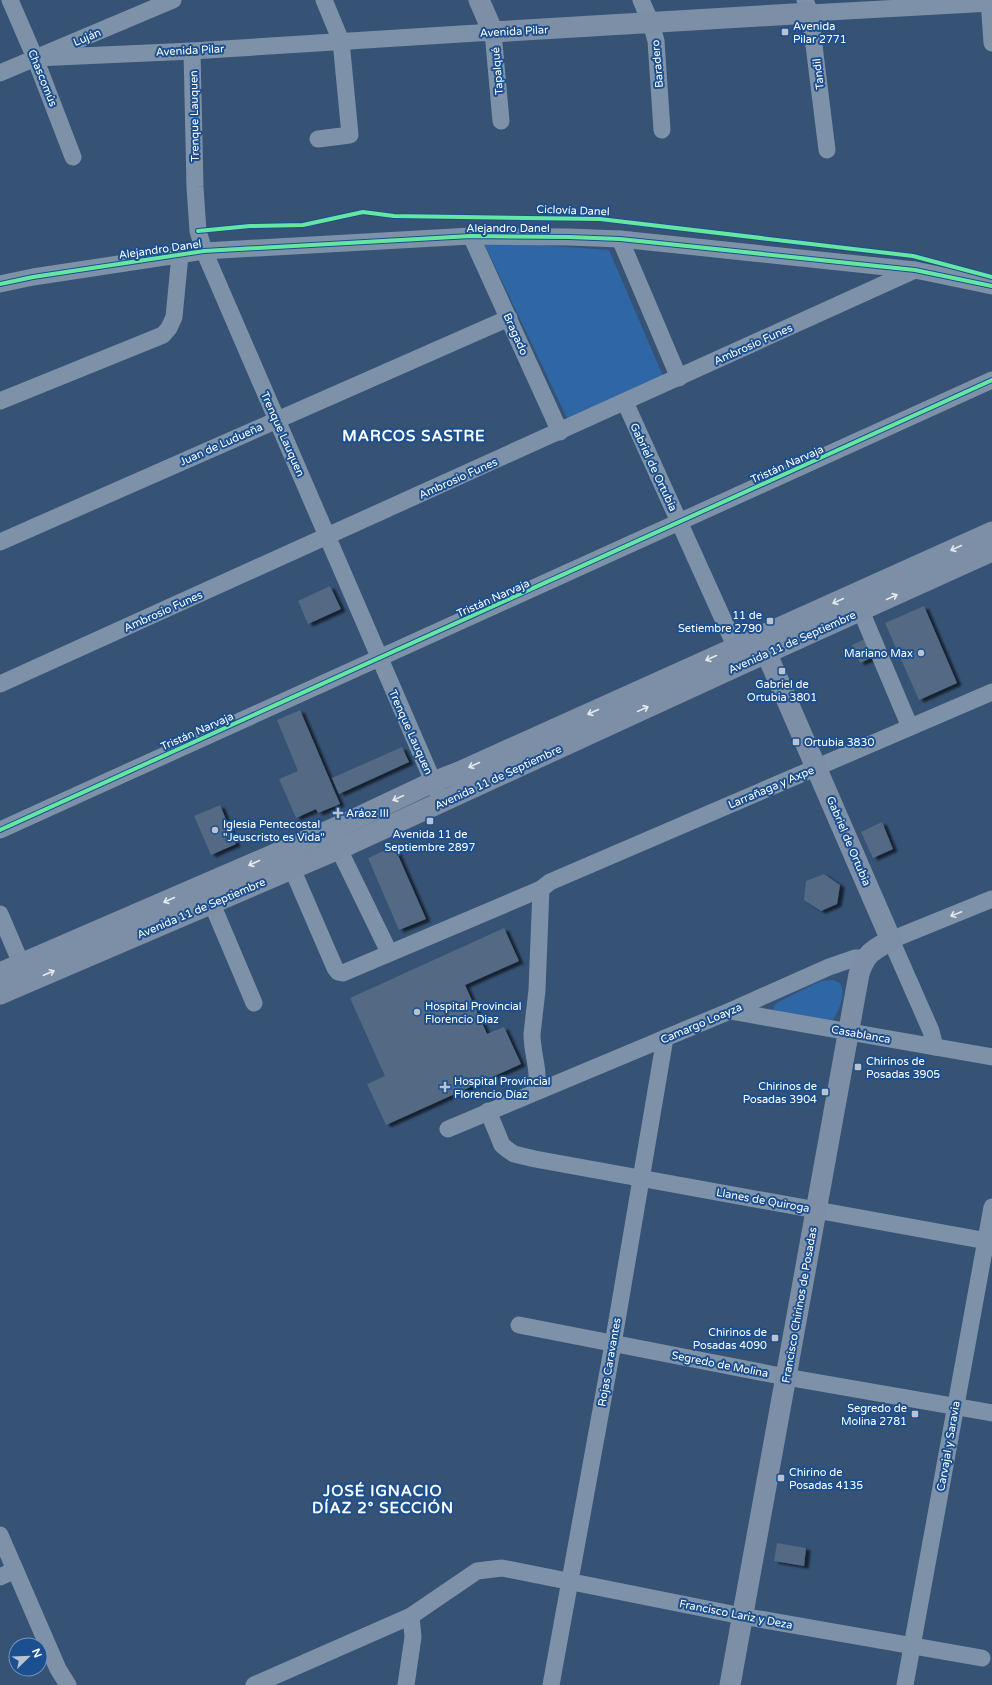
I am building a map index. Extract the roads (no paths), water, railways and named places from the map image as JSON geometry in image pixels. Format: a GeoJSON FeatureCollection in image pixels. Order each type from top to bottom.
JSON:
{"type":"FeatureCollection","features":[{"type":"Feature","properties":{"kind":"main road","name":"Tapalqué"},"geometry":{"type":"LineString","coordinates":[[479,0],[493,32]]}},
{"type":"Feature","properties":{"kind":"main road","name":"Avenida Pilar"},"geometry":{"type":"LineString","coordinates":[[493,32],[651,23],[807,7]]}},
{"type":"Feature","properties":{"kind":"main road","name":"Avenida 11 de Septiembre"},"geometry":{"type":"LineString","coordinates":[[0,994],[25,973],[204,884],[329,830],[433,782],[763,645],[992,532]]}},
{"type":"Feature","properties":{"kind":"main road","name":"Avenida 11 de Septiembre"},"geometry":{"type":"LineString","coordinates":[[763,645],[861,611],[992,551]]}},
{"type":"Feature","properties":{"kind":"main road","name":"Gabriel de Ortubia"},"geometry":{"type":"LineString","coordinates":[[763,645],[892,940]]}},
{"type":"Feature","properties":{"kind":"main road","name":"Avenida 11 de Septiembre"},"geometry":{"type":"LineString","coordinates":[[0,973],[25,973],[212,903],[292,869],[443,802],[740,655]]}},
{"type":"Feature","properties":{"kind":"main road","name":"Francisco Chirinos de Posadas"},"geometry":{"type":"LineString","coordinates":[[730,1685],[859,974],[862,963],[875,948],[892,940]]}},
{"type":"Feature","properties":{"kind":"street","name":"Chascomús"},"geometry":{"type":"LineString","coordinates":[[10,0],[35,58],[72,157]]}},
{"type":"Feature","properties":{"kind":"street"},"geometry":{"type":"LineString","coordinates":[[318,139],[350,134],[342,40],[324,0]]}},
{"type":"Feature","properties":{"kind":"street","name":"Baradero"},"geometry":{"type":"LineString","coordinates":[[642,0],[656,41],[662,130]]}},
{"type":"Feature","properties":{"kind":"street","name":"Luján"},"geometry":{"type":"LineString","coordinates":[[0,73],[164,2]]}},
{"type":"Feature","properties":{"kind":"street","name":"Avenida Pilar"},"geometry":{"type":"LineString","coordinates":[[807,7],[990,2]]}},
{"type":"Feature","properties":{"kind":"street"},"geometry":{"type":"LineString","coordinates":[[990,2],[992,43]]}},
{"type":"Feature","properties":{"kind":"street","name":"Tandil"},"geometry":{"type":"LineString","coordinates":[[807,7],[827,150]]}},
{"type":"Feature","properties":{"kind":"street","name":"Avenida Pilar"},"geometry":{"type":"LineString","coordinates":[[35,58],[192,51],[342,40],[493,32]]}},
{"type":"Feature","properties":{"kind":"street","name":"Tapalqué"},"geometry":{"type":"LineString","coordinates":[[493,32],[501,121]]}},
{"type":"Feature","properties":{"kind":"street","name":"Trenque Lauquen"},"geometry":{"type":"LineString","coordinates":[[192,51],[195,187],[198,232],[204,251],[433,782],[443,802]]}},
{"type":"Feature","properties":{"kind":"street","name":"Alejandro Danel"},"geometry":{"type":"LineString","coordinates":[[0,284],[32,277],[204,251],[472,236],[620,239],[915,270],[992,286]]}},
{"type":"Feature","properties":{"kind":"street","name":"Bragado"},"geometry":{"type":"LineString","coordinates":[[472,236],[560,432]]}},
{"type":"Feature","properties":{"kind":"street"},"geometry":{"type":"LineString","coordinates":[[620,239],[679,378]]}},
{"type":"Feature","properties":{"kind":"street"},"geometry":{"type":"LineString","coordinates":[[0,401],[163,335],[169,328],[174,317],[180,255]]}},
{"type":"Feature","properties":{"kind":"street","name":"Ambrosio Funes"},"geometry":{"type":"LineString","coordinates":[[0,684],[560,432],[915,270]]}},
{"type":"Feature","properties":{"kind":"street","name":"Juan de Ludueña"},"geometry":{"type":"LineString","coordinates":[[0,542],[509,318]]}},
{"type":"Feature","properties":{"kind":"street","name":"Tristán Narvaja"},"geometry":{"type":"LineString","coordinates":[[0,830],[680,523],[992,380]]}},
{"type":"Feature","properties":{"kind":"street","name":"Gabriel de Ortubia"},"geometry":{"type":"LineString","coordinates":[[625,402],[740,655]]}},
{"type":"Feature","properties":{"kind":"street"},"geometry":{"type":"LineString","coordinates":[[861,611],[910,727]]}},
{"type":"Feature","properties":{"kind":"street","name":"Larrañaga y Axpe"},"geometry":{"type":"LineString","coordinates":[[292,869],[338,972],[343,973],[992,692]]}},
{"type":"Feature","properties":{"kind":"street"},"geometry":{"type":"LineString","coordinates":[[329,830],[389,952]]}},
{"type":"Feature","properties":{"kind":"street"},"geometry":{"type":"LineString","coordinates":[[284,850],[292,869]]}},
{"type":"Feature","properties":{"kind":"street"},"geometry":{"type":"LineString","coordinates":[[204,884],[254,1003]]}},
{"type":"Feature","properties":{"kind":"street"},"geometry":{"type":"LineString","coordinates":[[536,1091],[538,1069],[532,1034],[546,885]]}},
{"type":"Feature","properties":{"kind":"street"},"geometry":{"type":"LineString","coordinates":[[892,940],[992,899]]}},
{"type":"Feature","properties":{"kind":"street"},"geometry":{"type":"LineString","coordinates":[[0,914],[25,973]]}},
{"type":"Feature","properties":{"kind":"street","name":"Gabriel de Ortubia"},"geometry":{"type":"LineString","coordinates":[[892,940],[931,1031],[936,1047]]}},
{"type":"Feature","properties":{"kind":"street","name":"Camargo Loayza"},"geometry":{"type":"LineString","coordinates":[[448,1129],[536,1091],[549,1088],[829,967],[855,958],[866,958]]}},
{"type":"Feature","properties":{"kind":"street","name":"Casablanca"},"geometry":{"type":"LineString","coordinates":[[730,1011],[992,1057]]}},
{"type":"Feature","properties":{"kind":"street","name":"Rojas Caravantes"},"geometry":{"type":"LineString","coordinates":[[552,1685],[569,1582],[613,1344],[665,1038]]}},
{"type":"Feature","properties":{"kind":"street","name":"Llanes de Quiroga"},"geometry":{"type":"LineString","coordinates":[[488,1111],[502,1145],[514,1154],[989,1241]]}},
{"type":"Feature","properties":{"kind":"street","name":"Carvajal y Saravia"},"geometry":{"type":"LineString","coordinates":[[905,1685],[956,1406],[989,1241],[992,1208]]}},
{"type":"Feature","properties":{"kind":"street","name":"Segredo de Molina"},"geometry":{"type":"LineString","coordinates":[[519,1325],[786,1377],[992,1413]]}},
{"type":"Feature","properties":{"kind":"street"},"geometry":{"type":"LineString","coordinates":[[0,1535],[58,1669],[67,1685]]}},
{"type":"Feature","properties":{"kind":"street","name":"Francisco Lariz y Deza"},"geometry":{"type":"LineString","coordinates":[[411,1616],[466,1577],[477,1571],[490,1568],[502,1568],[742,1616],[982,1658]]}},
{"type":"Feature","properties":{"kind":"street"},"geometry":{"type":"LineString","coordinates":[[0,1577],[15,1570]]}},
{"type":"Feature","properties":{"kind":"street"},"geometry":{"type":"LineString","coordinates":[[254,1685],[411,1616],[413,1636],[406,1685]]}},
{"type":"Feature","properties":{"kind":"place","name":"Avenida Pilar 2771"},"geometry":{"type":"Point","coordinates":[785,32]}},
{"type":"Feature","properties":{"kind":"place","name":"11 de Setiembre 2790"},"geometry":{"type":"Point","coordinates":[770,621]}},
{"type":"Feature","properties":{"kind":"place","name":"Mariano Max"},"geometry":{"type":"Point","coordinates":[921,653]}},
{"type":"Feature","properties":{"kind":"place","name":"Gabriel de Ortubia 3801"},"geometry":{"type":"Point","coordinates":[782,671]}},
{"type":"Feature","properties":{"kind":"place","name":"Ortubia 3830"},"geometry":{"type":"Point","coordinates":[796,742]}},
{"type":"Feature","properties":{"kind":"place","name":"Aráoz III"},"geometry":{"type":"Point","coordinates":[338,813]}},
{"type":"Feature","properties":{"kind":"place","name":"Avenida 11 de Septiembre 2897"},"geometry":{"type":"Point","coordinates":[430,821]}},
{"type":"Feature","properties":{"kind":"place","name":"Iglesia Pentecostal \"Jeuscristo es Vida\""},"geometry":{"type":"Point","coordinates":[215,830]}},
{"type":"Feature","properties":{"kind":"place","name":"Hospital Provincial Florencio Diaz"},"geometry":{"type":"Point","coordinates":[417,1012]}},
{"type":"Feature","properties":{"kind":"place","name":"Chirinos de Posadas 3905"},"geometry":{"type":"Point","coordinates":[858,1067]}},
{"type":"Feature","properties":{"kind":"place","name":"Hospital Provincial Florencio Díaz"},"geometry":{"type":"Point","coordinates":[445,1087]}},
{"type":"Feature","properties":{"kind":"place","name":"Chirinos de Posadas 3904"},"geometry":{"type":"Point","coordinates":[825,1092]}},
{"type":"Feature","properties":{"kind":"place","name":"Chirinos de Posadas 4090"},"geometry":{"type":"Point","coordinates":[775,1338]}},
{"type":"Feature","properties":{"kind":"place","name":"Segredo de Molina 2781"},"geometry":{"type":"Point","coordinates":[915,1414]}},
{"type":"Feature","properties":{"kind":"place","name":"Chirino de Posadas 4135"},"geometry":{"type":"Point","coordinates":[781,1478]}},
{"type":"Feature","properties":{"kind":"district","name":"MARCOS SASTRE"},"geometry":{"type":"Point","coordinates":[414,436]}},
{"type":"Feature","properties":{"kind":"district","name":"JOSÉ IGNACIO DÍAZ 2° SECCIÓN"},"geometry":{"type":"Point","coordinates":[383,1500]}}]}
